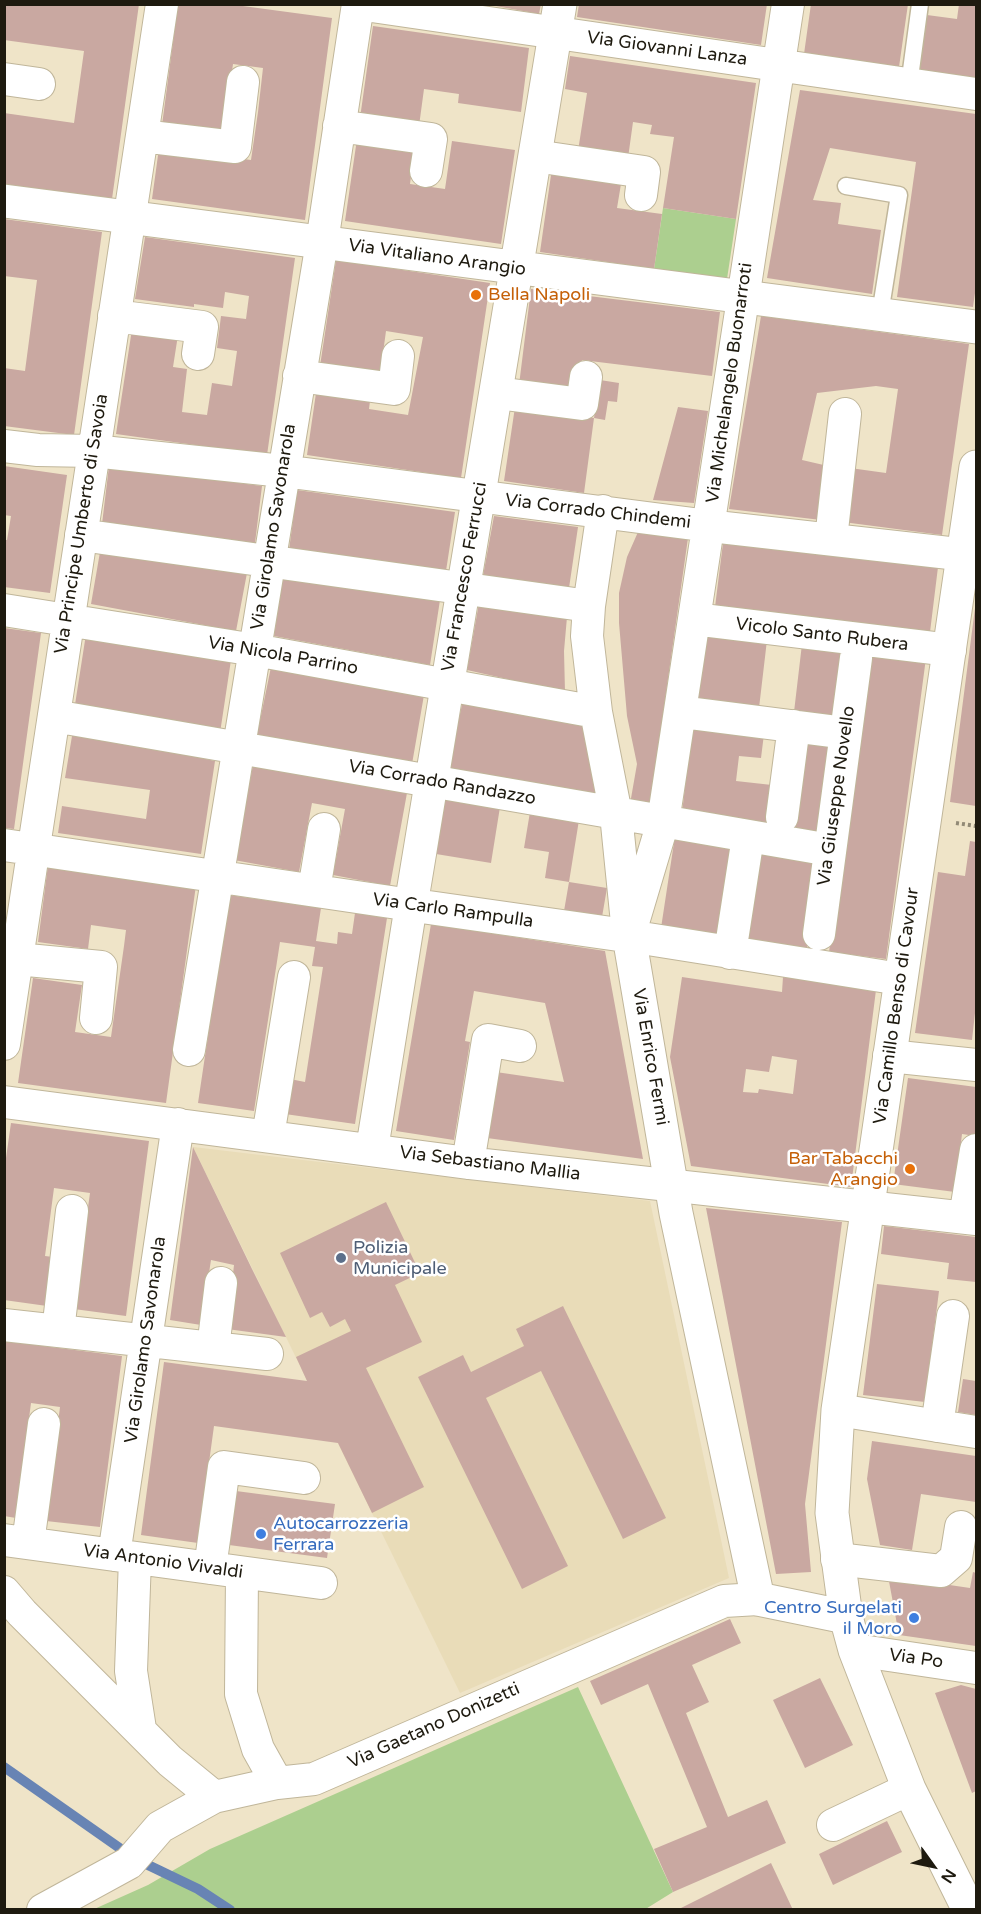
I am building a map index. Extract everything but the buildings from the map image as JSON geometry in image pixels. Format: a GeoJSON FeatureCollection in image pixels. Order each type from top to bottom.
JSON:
{"type":"FeatureCollection","features":[{"type":"Feature","properties":{"kind":"street","name":"Via Principe Umberto di Savoia"},"geometry":{"type":"LineString","coordinates":[[4,1044],[17,959],[19,847],[54,716],[162,4]]}},
{"type":"Feature","properties":{"kind":"street","name":"Via Giovanni Lanza"},"geometry":{"type":"LineString","coordinates":[[358,4],[558,19],[778,65],[976,94]]}},
{"type":"Feature","properties":{"kind":"street","name":"Via Girolamo Savonarola"},"geometry":{"type":"LineString","coordinates":[[189,1050],[322,242],[358,4]]}},
{"type":"Feature","properties":{"kind":"street","name":"Via Michelangelo Buonarroti"},"geometry":{"type":"LineString","coordinates":[[629,936],[663,822],[788,4]]}},
{"type":"Feature","properties":{"kind":"street","name":"Via Francesco Ferrucci"},"geometry":{"type":"LineString","coordinates":[[372,1149],[430,780],[497,393],[558,19]]}},
{"type":"Feature","properties":{"kind":"street"},"geometry":{"type":"LineString","coordinates":[[4,79],[39,84]]}},
{"type":"Feature","properties":{"kind":"street"},"geometry":{"type":"LineString","coordinates":[[142,136],[235,147],[243,82]]}},
{"type":"Feature","properties":{"kind":"street"},"geometry":{"type":"LineString","coordinates":[[339,126],[431,138],[426,171]]}},
{"type":"Feature","properties":{"kind":"street"},"geometry":{"type":"LineString","coordinates":[[535,156],[644,172],[641,195]]}},
{"type":"Feature","properties":{"kind":"street","name":"Via Vitaliano Arangio"},"geometry":{"type":"LineString","coordinates":[[4,201],[976,327]]}},
{"type":"Feature","properties":{"kind":"street"},"geometry":{"type":"LineString","coordinates":[[114,316],[202,327],[198,354]]}},
{"type":"Feature","properties":{"kind":"street"},"geometry":{"type":"LineString","coordinates":[[299,376],[394,389],[398,356]]}},
{"type":"Feature","properties":{"kind":"street"},"geometry":{"type":"LineString","coordinates":[[497,393],[582,404],[586,377]]}},
{"type":"Feature","properties":{"kind":"street"},"geometry":{"type":"LineString","coordinates":[[831,539],[845,414]]}},
{"type":"Feature","properties":{"kind":"street","name":"Via Corrado Chindemi"},"geometry":{"type":"LineString","coordinates":[[4,446],[38,450],[93,451],[283,471],[709,526],[970,555]]}},
{"type":"Feature","properties":{"kind":"street","name":"Via Camillo Benso di Cavour"},"geometry":{"type":"LineString","coordinates":[[969,1910],[909,1789],[855,1650],[846,1617],[832,1513],[838,1410],[950,650],[970,555],[976,467]]}},
{"type":"Feature","properties":{"kind":"street","name":"Via Enrico Fermi"},"geometry":{"type":"LineString","coordinates":[[603,511],[589,606],[587,636],[596,712],[616,814],[629,936],[672,1185],[758,1599]]}},
{"type":"Feature","properties":{"kind":"street"},"geometry":{"type":"LineString","coordinates":[[81,535],[589,606]]}},
{"type":"Feature","properties":{"kind":"street","name":"Via Nicola Parrino"},"geometry":{"type":"LineString","coordinates":[[4,610],[255,650],[447,687],[596,712]]}},
{"type":"Feature","properties":{"kind":"street","name":"Vicolo Santo Rubera"},"geometry":{"type":"LineString","coordinates":[[694,619],[950,650]]}},
{"type":"Feature","properties":{"kind":"street","name":"Via Giuseppe Novello"},"geometry":{"type":"LineString","coordinates":[[819,934],[856,658]]}},
{"type":"Feature","properties":{"kind":"street"},"geometry":{"type":"LineString","coordinates":[[681,712],[846,733]]}},
{"type":"Feature","properties":{"kind":"street","name":"Via Corrado Randazzo"},"geometry":{"type":"LineString","coordinates":[[54,716],[830,850]]}},
{"type":"Feature","properties":{"kind":"street"},"geometry":{"type":"LineString","coordinates":[[782,817],[794,726]]}},
{"type":"Feature","properties":{"kind":"street"},"geometry":{"type":"LineString","coordinates":[[314,890],[324,829]]}},
{"type":"Feature","properties":{"kind":"street"},"geometry":{"type":"LineString","coordinates":[[730,953],[748,837]]}},
{"type":"Feature","properties":{"kind":"street","name":"Via Carlo Rampulla"},"geometry":{"type":"LineString","coordinates":[[19,847],[629,936],[900,979]]}},
{"type":"Feature","properties":{"kind":"street"},"geometry":{"type":"LineString","coordinates":[[17,959],[101,967],[96,1018]]}},
{"type":"Feature","properties":{"kind":"street"},"geometry":{"type":"LineString","coordinates":[[268,1136],[294,977]]}},
{"type":"Feature","properties":{"kind":"street"},"geometry":{"type":"LineString","coordinates":[[468,1163],[488,1040],[520,1046]]}},
{"type":"Feature","properties":{"kind":"street"},"geometry":{"type":"LineString","coordinates":[[889,1056],[976,1065]]}},
{"type":"Feature","properties":{"kind":"street","name":"Via Sebastiano Mallia"},"geometry":{"type":"LineString","coordinates":[[4,1102],[468,1163],[971,1218]]}},
{"type":"Feature","properties":{"kind":"street","name":"Via Girolamo Savonarola"},"geometry":{"type":"LineString","coordinates":[[140,1729],[131,1671],[124,1557],[146,1341],[178,1124]]}},
{"type":"Feature","properties":{"kind":"street"},"geometry":{"type":"LineString","coordinates":[[971,1218],[976,1150]]}},
{"type":"Feature","properties":{"kind":"street"},"geometry":{"type":"LineString","coordinates":[[58,1331],[72,1211]]}},
{"type":"Feature","properties":{"kind":"street"},"geometry":{"type":"LineString","coordinates":[[213,1348],[221,1283]]}},
{"type":"Feature","properties":{"kind":"street"},"geometry":{"type":"LineString","coordinates":[[937,1426],[954,1316]]}},
{"type":"Feature","properties":{"kind":"street"},"geometry":{"type":"LineString","coordinates":[[4,1325],[267,1354]]}},
{"type":"Feature","properties":{"kind":"street"},"geometry":{"type":"LineString","coordinates":[[838,1410],[976,1432]]}},
{"type":"Feature","properties":{"kind":"street"},"geometry":{"type":"LineString","coordinates":[[16,1542],[44,1425]]}},
{"type":"Feature","properties":{"kind":"street"},"geometry":{"type":"LineString","coordinates":[[210,1568],[224,1467],[304,1478]]}},
{"type":"Feature","properties":{"kind":"street"},"geometry":{"type":"LineString","coordinates":[[837,1558],[941,1571],[956,1558],[961,1527]]}},
{"type":"Feature","properties":{"kind":"street","name":"Via Antonio Vivaldi"},"geometry":{"type":"LineString","coordinates":[[16,1542],[321,1584]]}},
{"type":"Feature","properties":{"kind":"street"},"geometry":{"type":"LineString","coordinates":[[242,1573],[242,1694],[258,1749],[278,1783]]}},
{"type":"Feature","properties":{"kind":"street"},"geometry":{"type":"LineString","coordinates":[[4,1592],[22,1613],[170,1761],[214,1797]]}},
{"type":"Feature","properties":{"kind":"street","name":"Via Gaetano Donizetti"},"geometry":{"type":"LineString","coordinates":[[43,1910],[129,1863],[160,1827],[214,1797],[278,1783],[314,1779],[724,1601],[758,1599],[846,1617]]}},
{"type":"Feature","properties":{"kind":"street","name":"Via Po"},"geometry":{"type":"LineString","coordinates":[[855,1650],[976,1668]]}},
{"type":"Feature","properties":{"kind":"street"},"geometry":{"type":"LineString","coordinates":[[833,1825],[909,1789]]}},
{"type":"Feature","properties":{"kind":"lane"},"geometry":{"type":"LineString","coordinates":[[909,85],[920,4]]}},
{"type":"Feature","properties":{"kind":"lane"},"geometry":{"type":"LineString","coordinates":[[846,186],[899,195],[880,314]]}},
{"type":"Feature","properties":{"kind":"shaded area"},"geometry":{"type":"Polygon","coordinates":[[[193,1147],[650,1201],[729,1578],[460,1693],[193,1147]]]}},
{"type":"Feature","properties":{"kind":"green space"},"geometry":{"type":"Polygon","coordinates":[[[663,208],[736,219],[727,279],[654,269],[663,208]]]}},
{"type":"Feature","properties":{"kind":"green space"},"geometry":{"type":"Polygon","coordinates":[[[578,1687],[673,1892],[644,1910],[92,1910],[148,1885],[210,1849],[578,1687]]]}},
{"type":"Feature","properties":{"kind":"waterway"},"geometry":{"type":"LineString","coordinates":[[4,1767],[121,1849]]}},
{"type":"Feature","properties":{"kind":"waterway"},"geometry":{"type":"LineString","coordinates":[[148,1865],[198,1889],[230,1910]]}},
{"type":"Feature","properties":{"kind":"place","name":"Bella Napoli"},"geometry":{"type":"Point","coordinates":[476,295]}},
{"type":"Feature","properties":{"kind":"place","name":"Bar Tabacchi Arangio"},"geometry":{"type":"Point","coordinates":[910,1169]}},
{"type":"Feature","properties":{"kind":"place","name":"Polizia Municipale"},"geometry":{"type":"Point","coordinates":[341,1258]}},
{"type":"Feature","properties":{"kind":"place","name":"Autocarrozzeria Ferrara"},"geometry":{"type":"Point","coordinates":[261,1534]}},
{"type":"Feature","properties":{"kind":"place","name":"Centro Surgelati il Moro"},"geometry":{"type":"Point","coordinates":[914,1618]}}]}
